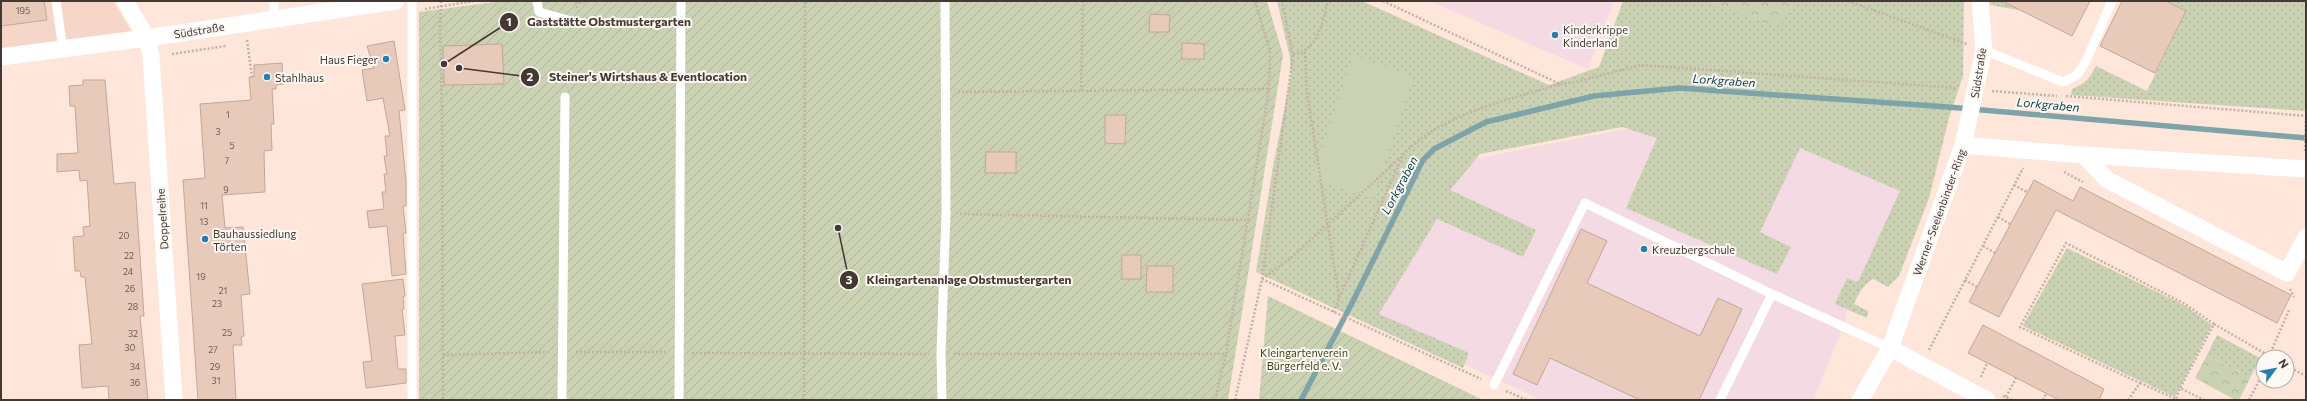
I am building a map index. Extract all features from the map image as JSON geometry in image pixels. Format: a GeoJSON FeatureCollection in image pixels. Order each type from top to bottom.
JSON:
{"type":"FeatureCollection","features":[{"type":"Feature","properties":{"kind":"street","name":"Doppelreihe"},"geometry":{"type":"LineString","coordinates":[[125,1],[147,38],[151,56],[174,400]]}},
{"type":"Feature","properties":{"kind":"street","name":"Südstraße"},"geometry":{"type":"LineString","coordinates":[[1,57],[147,38],[245,22],[274,9],[396,1]]}},
{"type":"Feature","properties":{"kind":"street","name":"Südstraße"},"geometry":{"type":"LineString","coordinates":[[1963,145],[1977,89],[1984,50],[1980,1]]}},
{"type":"Feature","properties":{"kind":"street","name":"Werner-Seelenbinder-Ring"},"geometry":{"type":"LineString","coordinates":[[1860,400],[1890,348],[1963,145],[2084,155],[2306,169]]}},
{"type":"Feature","properties":{"kind":"street"},"geometry":{"type":"LineString","coordinates":[[2084,155],[2106,178],[2287,273],[2306,237]]}},
{"type":"Feature","properties":{"kind":"street"},"geometry":{"type":"LineString","coordinates":[[1890,348],[1993,397]]}},
{"type":"Feature","properties":{"kind":"lane"},"geometry":{"type":"LineString","coordinates":[[56,1],[63,49]]}},
{"type":"Feature","properties":{"kind":"lane"},"geometry":{"type":"LineString","coordinates":[[412,1],[412,400]]}},
{"type":"Feature","properties":{"kind":"lane"},"geometry":{"type":"LineString","coordinates":[[537,1],[539,12],[579,23]]}},
{"type":"Feature","properties":{"kind":"lane"},"geometry":{"type":"LineString","coordinates":[[679,400],[681,1]]}},
{"type":"Feature","properties":{"kind":"lane"},"geometry":{"type":"LineString","coordinates":[[942,400],[941,354],[946,213],[945,1]]}},
{"type":"Feature","properties":{"kind":"lane"},"geometry":{"type":"LineString","coordinates":[[1984,50],[2063,82],[2077,76],[2083,66],[2112,1]]}},
{"type":"Feature","properties":{"kind":"lane"},"geometry":{"type":"LineString","coordinates":[[562,400],[564,97]]}},
{"type":"Feature","properties":{"kind":"lane"},"geometry":{"type":"LineString","coordinates":[[1494,385],[1585,203],[1772,294],[1890,348]]}},
{"type":"Feature","properties":{"kind":"lane"},"geometry":{"type":"LineString","coordinates":[[1720,400],[1772,294]]}},
{"type":"Feature","properties":{"kind":"path"},"geometry":{"type":"LineString","coordinates":[[441,1],[443,400]]}},
{"type":"Feature","properties":{"kind":"path"},"geometry":{"type":"LineString","coordinates":[[804,400],[805,1]]}},
{"type":"Feature","properties":{"kind":"path"},"geometry":{"type":"LineString","coordinates":[[1082,1],[1082,91]]}},
{"type":"Feature","properties":{"kind":"path"},"geometry":{"type":"LineString","coordinates":[[1215,400],[1226,354],[1270,89],[1270,51],[1255,1]]}},
{"type":"Feature","properties":{"kind":"path"},"geometry":{"type":"LineString","coordinates":[[1234,400],[1262,279],[1293,55],[1282,1]]}},
{"type":"Feature","properties":{"kind":"path"},"geometry":{"type":"LineString","coordinates":[[1293,55],[1304,52],[1320,31],[1328,1]]}},
{"type":"Feature","properties":{"kind":"path"},"geometry":{"type":"LineString","coordinates":[[1383,1],[1560,84]]}},
{"type":"Feature","properties":{"kind":"path"},"geometry":{"type":"LineString","coordinates":[[1848,1],[1984,50]]}},
{"type":"Feature","properties":{"kind":"path"},"geometry":{"type":"LineString","coordinates":[[245,22],[252,77]]}},
{"type":"Feature","properties":{"kind":"path"},"geometry":{"type":"LineString","coordinates":[[240,44],[247,42]]}},
{"type":"Feature","properties":{"kind":"path"},"geometry":{"type":"LineString","coordinates":[[151,56],[190,52],[233,45]]}},
{"type":"Feature","properties":{"kind":"path"},"geometry":{"type":"LineString","coordinates":[[1304,52],[1308,93],[1339,298]]}},
{"type":"Feature","properties":{"kind":"path"},"geometry":{"type":"LineString","coordinates":[[1262,279],[1291,258],[1420,139],[1474,112],[1560,84],[1576,82],[1641,65],[1977,89],[2306,116],[2305,150]]}},
{"type":"Feature","properties":{"kind":"path"},"geometry":{"type":"LineString","coordinates":[[946,93],[1270,89]]}},
{"type":"Feature","properties":{"kind":"path"},"geometry":{"type":"LineString","coordinates":[[1333,312],[1404,154]]}},
{"type":"Feature","properties":{"kind":"path"},"geometry":{"type":"LineString","coordinates":[[1926,356],[2014,185],[2024,167],[2030,166]]}},
{"type":"Feature","properties":{"kind":"path"},"geometry":{"type":"LineString","coordinates":[[2062,171],[2086,183]]}},
{"type":"Feature","properties":{"kind":"path"},"geometry":{"type":"LineString","coordinates":[[2014,185],[2027,192]]}},
{"type":"Feature","properties":{"kind":"path"},"geometry":{"type":"LineString","coordinates":[[946,213],[1248,220]]}},
{"type":"Feature","properties":{"kind":"path"},"geometry":{"type":"LineString","coordinates":[[1998,217],[2010,224]]}},
{"type":"Feature","properties":{"kind":"path"},"geometry":{"type":"LineString","coordinates":[[2214,324],[2180,388],[2176,399],[2020,327],[2066,243],[2185,304],[2214,324],[2258,349]]}},
{"type":"Feature","properties":{"kind":"path"},"geometry":{"type":"LineString","coordinates":[[1983,246],[1995,253]]}},
{"type":"Feature","properties":{"kind":"path"},"geometry":{"type":"LineString","coordinates":[[1262,279],[1527,400]]}},
{"type":"Feature","properties":{"kind":"path"},"geometry":{"type":"LineString","coordinates":[[1965,280],[1977,287]]}},
{"type":"Feature","properties":{"kind":"path"},"geometry":{"type":"LineString","coordinates":[[2289,289],[2292,283]]}},
{"type":"Feature","properties":{"kind":"path"},"geometry":{"type":"LineString","coordinates":[[2283,285],[2289,289],[2294,297]]}},
{"type":"Feature","properties":{"kind":"path"},"geometry":{"type":"LineString","coordinates":[[2273,349],[2290,310]]}},
{"type":"Feature","properties":{"kind":"path"},"geometry":{"type":"LineString","coordinates":[[443,355],[562,352],[1226,354]]}},
{"type":"Feature","properties":{"kind":"path"},"geometry":{"type":"LineString","coordinates":[[1978,383],[1987,363]]}},
{"type":"Feature","properties":{"kind":"path"},"geometry":{"type":"LineString","coordinates":[[2295,370],[2306,376]]}},
{"type":"Feature","properties":{"kind":"path"},"geometry":{"type":"LineString","coordinates":[[2006,397],[2016,378]]}},
{"type":"Feature","properties":{"kind":"path"},"geometry":{"type":"LineString","coordinates":[[2128,400],[2140,383]]}},
{"type":"Feature","properties":{"kind":"path"},"geometry":{"type":"LineString","coordinates":[[2180,388],[2204,400]]}},
{"type":"Feature","properties":{"kind":"path"},"geometry":{"type":"LineString","coordinates":[[2249,400],[2255,388]]}},
{"type":"Feature","properties":{"kind":"path"},"geometry":{"type":"LineString","coordinates":[[2043,400],[2046,394]]}},
{"type":"Feature","properties":{"kind":"path"},"geometry":{"type":"LineString","coordinates":[[1993,397],[2006,397],[2012,400]]}},
{"type":"Feature","properties":{"kind":"shaded area"},"geometry":{"type":"Polygon","coordinates":[[[1,1],[113,1],[131,31],[1,48],[1,1]]]}},
{"type":"Feature","properties":{"kind":"shaded area","name":"Kinderkrippe Kinderland"},"geometry":{"type":"Polygon","coordinates":[[[1429,1],[1614,1],[1588,69],[1429,1]]]}},
{"type":"Feature","properties":{"kind":"shaded area","name":"Kreuzbergschule"},"geometry":{"type":"Polygon","coordinates":[[[1655,123],[1935,127],[1847,311],[1843,327],[1813,400],[1542,400],[1370,321],[1445,187],[1474,159],[1655,123]]]}},
{"type":"Feature","properties":{"kind":"green space"},"geometry":{"type":"Polygon","coordinates":[[[502,1],[1267,1],[1283,55],[1228,400],[419,400],[419,12],[502,1]]]}},
{"type":"Feature","properties":{"kind":"green space"},"geometry":{"type":"Polygon","coordinates":[[[1277,1],[1362,1],[1549,85],[1599,67],[1623,1],[1964,1],[1963,76],[1949,118],[1929,198],[1899,276],[1888,287],[1873,279],[1861,290],[1854,304],[1868,311],[1867,318],[1835,304],[1847,278],[1858,282],[1900,191],[1800,148],[1760,232],[1791,247],[1777,274],[1626,208],[1657,138],[1622,127],[1480,154],[1450,190],[1536,230],[1523,257],[1437,219],[1379,314],[1469,353],[1463,368],[1256,272],[1273,166],[1291,76],[1290,58],[1277,1]]]}},
{"type":"Feature","properties":{"kind":"green space"},"geometry":{"type":"Polygon","coordinates":[[[1714,1],[1790,1],[1797,4],[1777,27],[1712,4],[1714,1]]]}},
{"type":"Feature","properties":{"kind":"green space"},"geometry":{"type":"Polygon","coordinates":[[[1990,1],[2022,1],[2018,10],[1990,5],[1990,1]]]}},
{"type":"Feature","properties":{"kind":"green space"},"geometry":{"type":"Polygon","coordinates":[[[2167,1],[2306,1],[2306,111],[2071,95],[2072,89],[2087,80],[2096,66],[2147,91],[2186,11],[2167,1]]]}},
{"type":"Feature","properties":{"kind":"green space"},"geometry":{"type":"Polygon","coordinates":[[[1353,55],[1414,76],[1373,199],[1312,178],[1353,55]]]}},
{"type":"Feature","properties":{"kind":"green space"},"geometry":{"type":"Polygon","coordinates":[[[2067,248],[2184,305],[2212,325],[2175,397],[2023,326],[2067,248]]]}},
{"type":"Feature","properties":{"kind":"green space","name":"Kleingartenverein Bürgerfeld e. V."},"geometry":{"type":"Polygon","coordinates":[[[1268,296],[1483,400],[1259,400],[1268,296]]]}},
{"type":"Feature","properties":{"kind":"green space"},"geometry":{"type":"Polygon","coordinates":[[[2217,335],[2255,355],[2255,368],[2250,378],[2207,355],[2217,335]]]}},
{"type":"Feature","properties":{"kind":"green space"},"geometry":{"type":"Polygon","coordinates":[[[2207,355],[2250,378],[2239,400],[2235,400],[2195,378],[2207,355]]]}},
{"type":"Feature","properties":{"kind":"building"},"geometry":{"type":"Polygon","coordinates":[[[1,1],[44,1],[47,20],[1,26],[1,1]]]}},
{"type":"Feature","properties":{"kind":"building"},"geometry":{"type":"Polygon","coordinates":[[[2002,1],[2090,1],[2072,36],[2002,1]]]}},
{"type":"Feature","properties":{"kind":"building"},"geometry":{"type":"Polygon","coordinates":[[[2122,1],[2166,1],[2186,11],[2155,73],[2100,46],[2122,1]]]}},
{"type":"Feature","properties":{"kind":"building"},"geometry":{"type":"Polygon","coordinates":[[[1150,14],[1170,15],[1169,32],[1149,32],[1150,14]]]}},
{"type":"Feature","properties":{"kind":"building"},"geometry":{"type":"Polygon","coordinates":[[[394,41],[405,110],[399,111],[406,181],[406,206],[403,206],[406,233],[403,234],[406,274],[392,276],[387,226],[369,228],[367,211],[384,209],[382,192],[386,192],[384,174],[387,174],[384,156],[387,156],[385,136],[390,136],[383,98],[367,101],[362,70],[374,68],[367,46],[394,41]]]}},
{"type":"Feature","properties":{"kind":"building"},"geometry":{"type":"Polygon","coordinates":[[[1182,43],[1204,44],[1204,59],[1182,59],[1182,43]]]}},
{"type":"Feature","properties":{"kind":"building"},"geometry":{"type":"Polygon","coordinates":[[[502,44],[504,84],[444,85],[443,46],[502,44]]]}},
{"type":"Feature","properties":{"kind":"building"},"geometry":{"type":"Polygon","coordinates":[[[282,63],[283,84],[276,85],[276,89],[272,89],[274,124],[271,124],[272,150],[264,151],[265,192],[222,195],[225,228],[243,227],[250,294],[241,295],[244,336],[241,337],[242,345],[233,345],[236,400],[198,400],[183,180],[205,178],[200,104],[251,100],[249,77],[254,77],[254,65],[282,63]]]}},
{"type":"Feature","properties":{"kind":"building"},"geometry":{"type":"Polygon","coordinates":[[[83,80],[105,80],[114,184],[135,182],[144,316],[140,316],[148,400],[109,400],[108,386],[82,388],[79,345],[92,344],[85,277],[81,277],[80,271],[75,271],[73,237],[84,236],[83,227],[90,226],[87,180],[80,181],[79,170],[57,172],[57,154],[78,153],[75,106],[70,106],[69,86],[83,85],[83,80]]]}},
{"type":"Feature","properties":{"kind":"building"},"geometry":{"type":"Polygon","coordinates":[[[1105,115],[1126,115],[1125,144],[1105,143],[1105,115]]]}},
{"type":"Feature","properties":{"kind":"building"},"geometry":{"type":"Polygon","coordinates":[[[986,152],[1016,152],[1016,173],[985,173],[986,152]]]}},
{"type":"Feature","properties":{"kind":"building"},"geometry":{"type":"Polygon","coordinates":[[[2034,180],[2073,201],[2080,187],[2291,295],[2277,323],[2056,210],[1999,317],[1969,302],[2034,180]]]}},
{"type":"Feature","properties":{"kind":"building"},"geometry":{"type":"Polygon","coordinates":[[[1581,229],[1607,241],[1587,283],[1700,336],[1718,298],[1742,309],[1699,400],[1640,400],[1550,358],[1537,385],[1513,374],[1581,229]]]}},
{"type":"Feature","properties":{"kind":"building"},"geometry":{"type":"Polygon","coordinates":[[[1122,255],[1141,255],[1141,279],[1122,279],[1122,255]]]}},
{"type":"Feature","properties":{"kind":"building"},"geometry":{"type":"Polygon","coordinates":[[[1147,266],[1173,266],[1173,292],[1146,292],[1147,266]]]}},
{"type":"Feature","properties":{"kind":"building"},"geometry":{"type":"Polygon","coordinates":[[[403,279],[405,296],[403,297],[404,309],[402,309],[405,335],[395,336],[398,369],[406,369],[406,383],[366,388],[363,362],[372,361],[362,284],[403,279]]]}},
{"type":"Feature","properties":{"kind":"building"},"geometry":{"type":"Polygon","coordinates":[[[1983,325],[2104,389],[2099,400],[2059,400],[1968,353],[1983,325]]]}},
{"type":"Feature","properties":{"kind":"waterway","name":"Lorkgraben"},"geometry":{"type":"LineString","coordinates":[[1301,400],[1351,305],[1423,160],[1434,149],[1486,122],[1594,96],[1679,88],[1948,107],[2306,138]]}},
{"type":"Feature","properties":{"kind":"place","name":"Kinderkrippe Kinderland"},"geometry":{"type":"Point","coordinates":[1555,35]}},
{"type":"Feature","properties":{"kind":"place","name":"Haus Fieger"},"geometry":{"type":"Point","coordinates":[386,59]}},
{"type":"Feature","properties":{"kind":"place","name":"Gaststätte Obstmustergarten"},"geometry":{"type":"Point","coordinates":[444,64]}},
{"type":"Feature","properties":{"kind":"place","name":"Steiner's Wirtshaus & Eventlocation"},"geometry":{"type":"Point","coordinates":[459,68]}},
{"type":"Feature","properties":{"kind":"place","name":"Stahlhaus"},"geometry":{"type":"Point","coordinates":[267,77]}},
{"type":"Feature","properties":{"kind":"place","name":"Kleingartenanlage Obstmustergarten"},"geometry":{"type":"Point","coordinates":[838,228]}},
{"type":"Feature","properties":{"kind":"place","name":"Bauhaussiedlung Törten"},"geometry":{"type":"Point","coordinates":[205,239]}},
{"type":"Feature","properties":{"kind":"place","name":"Kreuzbergschule"},"geometry":{"type":"Point","coordinates":[1644,249]}}]}
